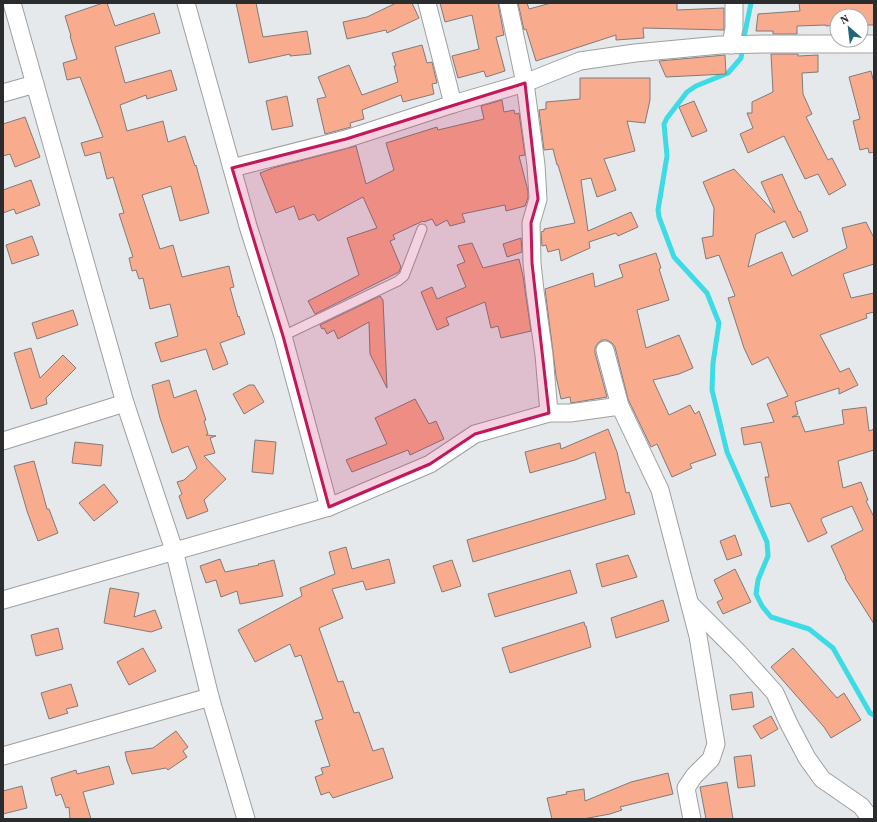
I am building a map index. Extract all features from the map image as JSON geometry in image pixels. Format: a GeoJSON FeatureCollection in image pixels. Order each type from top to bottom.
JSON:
{"type":"FeatureCollection","features":[{"type":"Feature","properties":{"kind":"street"},"geometry":{"type":"LineString","coordinates":[[12,3],[125,403],[174,550],[210,697],[246,819]]}},
{"type":"Feature","properties":{"kind":"street"},"geometry":{"type":"LineString","coordinates":[[186,3],[248,226],[283,336],[329,507]]}},
{"type":"Feature","properties":{"kind":"street"},"geometry":{"type":"LineString","coordinates":[[427,3],[453,104]]}},
{"type":"Feature","properties":{"kind":"street"},"geometry":{"type":"LineString","coordinates":[[508,3],[525,82],[536,165],[538,199],[531,223],[532,263],[544,355],[549,413]]}},
{"type":"Feature","properties":{"kind":"street"},"geometry":{"type":"LineString","coordinates":[[731,45],[734,28],[734,3]]}},
{"type":"Feature","properties":{"kind":"street"},"geometry":{"type":"LineString","coordinates":[[232,168],[346,139],[525,82],[580,61],[635,53],[731,45],[874,44]]}},
{"type":"Feature","properties":{"kind":"street"},"geometry":{"type":"LineString","coordinates":[[3,93],[35,84]]}},
{"type":"Feature","properties":{"kind":"street"},"geometry":{"type":"LineString","coordinates":[[606,350],[620,406],[660,490],[698,636],[716,744],[711,759],[694,776],[686,788],[692,819]]}},
{"type":"Feature","properties":{"kind":"street"},"geometry":{"type":"LineString","coordinates":[[3,441],[125,403]]}},
{"type":"Feature","properties":{"kind":"street"},"geometry":{"type":"LineString","coordinates":[[3,600],[329,507],[430,464],[475,434],[549,413],[570,413],[620,406]]}},
{"type":"Feature","properties":{"kind":"street"},"geometry":{"type":"LineString","coordinates":[[690,604],[739,653],[775,693],[807,758],[822,778],[861,806],[871,819]]}},
{"type":"Feature","properties":{"kind":"street"},"geometry":{"type":"LineString","coordinates":[[3,756],[210,697]]}},
{"type":"Feature","properties":{"kind":"lane"},"geometry":{"type":"LineString","coordinates":[[283,336],[398,281],[404,276],[422,229]]}},
{"type":"Feature","properties":{"kind":"highlighted area"},"geometry":{"type":"Polygon","coordinates":[[[525,83],[538,199],[531,223],[532,263],[549,413],[475,434],[430,464],[329,507],[283,336],[232,168],[346,139],[525,83]]]}},
{"type":"Feature","properties":{"kind":"building"},"geometry":{"type":"Polygon","coordinates":[[[107,3],[115,26],[154,13],[160,33],[115,47],[125,83],[171,70],[177,90],[147,99],[146,95],[120,105],[127,131],[163,121],[168,142],[185,136],[195,166],[196,165],[209,213],[180,221],[171,186],[142,195],[160,249],[173,245],[182,277],[229,266],[234,287],[230,288],[238,317],[239,316],[245,334],[220,343],[228,364],[213,370],[206,349],[161,362],[155,343],[178,336],[170,304],[150,309],[143,278],[139,279],[136,270],[132,271],[129,258],[133,257],[119,214],[124,213],[113,177],[107,179],[100,152],[85,156],[81,143],[103,137],[80,77],[67,80],[63,63],[77,59],[65,16],[107,3]]]}},
{"type":"Feature","properties":{"kind":"building"},"geometry":{"type":"Polygon","coordinates":[[[236,3],[256,3],[263,37],[307,31],[311,54],[290,56],[290,54],[249,63],[236,3]]]}},
{"type":"Feature","properties":{"kind":"building"},"geometry":{"type":"Polygon","coordinates":[[[396,3],[412,3],[419,18],[387,33],[386,30],[347,39],[343,22],[367,17],[396,3]]]}},
{"type":"Feature","properties":{"kind":"building"},"geometry":{"type":"Polygon","coordinates":[[[440,3],[498,3],[504,35],[496,37],[505,71],[486,77],[484,71],[458,78],[452,56],[479,49],[472,15],[445,22],[440,3]]]}},
{"type":"Feature","properties":{"kind":"building"},"geometry":{"type":"Polygon","coordinates":[[[518,3],[527,3],[529,9],[551,3],[677,3],[677,10],[724,8],[724,30],[643,28],[644,38],[616,40],[616,35],[536,61],[526,29],[524,30],[518,3]]]}},
{"type":"Feature","properties":{"kind":"building"},"geometry":{"type":"Polygon","coordinates":[[[799,3],[874,3],[874,25],[869,25],[869,8],[829,8],[829,26],[797,26],[797,34],[773,34],[773,31],[756,31],[758,14],[800,11],[799,3]]]}},
{"type":"Feature","properties":{"kind":"building"},"geometry":{"type":"Polygon","coordinates":[[[422,45],[427,63],[432,62],[437,83],[432,84],[434,94],[403,102],[401,95],[362,110],[364,119],[350,123],[351,127],[325,134],[317,99],[326,97],[318,77],[349,65],[362,95],[398,82],[394,66],[396,66],[392,53],[422,45]]]}},
{"type":"Feature","properties":{"kind":"building"},"geometry":{"type":"Polygon","coordinates":[[[771,54],[798,54],[798,56],[818,55],[818,72],[802,73],[803,94],[812,114],[806,117],[828,160],[832,158],[846,185],[829,195],[818,174],[805,179],[784,136],[748,153],[740,134],[753,128],[747,113],[752,113],[752,102],[773,92],[771,54]]]}},
{"type":"Feature","properties":{"kind":"building"},"geometry":{"type":"Polygon","coordinates":[[[725,55],[726,74],[666,77],[659,61],[725,55]]]}},
{"type":"Feature","properties":{"kind":"building"},"geometry":{"type":"Polygon","coordinates":[[[871,71],[874,83],[874,152],[869,153],[868,148],[860,150],[853,121],[860,119],[849,77],[871,71]]]}},
{"type":"Feature","properties":{"kind":"building"},"geometry":{"type":"Polygon","coordinates":[[[580,78],[650,78],[650,100],[645,123],[627,121],[635,151],[604,159],[616,190],[597,197],[591,178],[581,180],[588,231],[631,212],[638,227],[618,236],[616,233],[589,242],[590,248],[561,261],[559,249],[548,252],[546,245],[542,246],[541,232],[544,231],[544,229],[575,223],[553,149],[544,150],[539,110],[546,109],[546,102],[580,99],[580,78]]]}},
{"type":"Feature","properties":{"kind":"building"},"geometry":{"type":"Polygon","coordinates":[[[287,96],[293,126],[272,130],[266,101],[287,96]]]}},
{"type":"Feature","properties":{"kind":"building"},"geometry":{"type":"Polygon","coordinates":[[[502,100],[504,112],[514,110],[515,114],[519,113],[525,155],[519,156],[528,191],[528,198],[525,206],[506,211],[505,205],[462,214],[465,222],[450,226],[447,220],[436,226],[432,219],[423,221],[393,235],[395,239],[390,241],[401,267],[399,272],[315,314],[308,301],[359,275],[347,238],[377,228],[363,197],[318,221],[314,214],[299,220],[294,206],[276,213],[260,173],[273,168],[356,146],[366,184],[394,170],[386,143],[437,127],[438,130],[484,119],[481,106],[502,100]]]}},
{"type":"Feature","properties":{"kind":"building"},"geometry":{"type":"Polygon","coordinates":[[[694,101],[707,131],[692,137],[679,107],[694,101]]]}},
{"type":"Feature","properties":{"kind":"building"},"geometry":{"type":"Polygon","coordinates":[[[25,117],[40,157],[15,167],[10,154],[3,156],[3,124],[25,117]]]}},
{"type":"Feature","properties":{"kind":"building"},"geometry":{"type":"Polygon","coordinates":[[[734,169],[775,213],[761,182],[782,174],[808,231],[793,238],[785,221],[756,234],[748,267],[782,252],[792,276],[847,248],[842,228],[866,222],[874,238],[874,264],[843,274],[851,298],[874,293],[874,312],[866,314],[867,318],[820,335],[840,372],[849,368],[858,385],[839,394],[839,388],[795,402],[798,414],[792,417],[799,416],[805,432],[844,424],[842,410],[866,407],[869,431],[874,429],[874,450],[838,461],[843,488],[861,482],[868,500],[866,501],[874,517],[874,624],[845,578],[831,546],[863,530],[852,506],[822,518],[821,520],[827,533],[808,542],[790,503],[771,507],[765,477],[769,477],[761,442],[744,445],[741,428],[774,422],[767,404],[788,396],[768,357],[752,365],[744,348],[728,298],[735,296],[719,255],[706,259],[702,238],[713,236],[714,208],[703,182],[734,169]]]}},
{"type":"Feature","properties":{"kind":"building"},"geometry":{"type":"Polygon","coordinates":[[[31,180],[40,205],[16,214],[14,209],[3,213],[3,190],[31,180]]]}},
{"type":"Feature","properties":{"kind":"building"},"geometry":{"type":"Polygon","coordinates":[[[32,236],[39,255],[12,264],[6,245],[32,236]]]}},
{"type":"Feature","properties":{"kind":"building"},"geometry":{"type":"Polygon","coordinates":[[[521,238],[522,252],[507,257],[503,244],[521,238]]]}},
{"type":"Feature","properties":{"kind":"building"},"geometry":{"type":"Polygon","coordinates":[[[472,243],[483,268],[519,259],[531,331],[501,338],[498,326],[491,328],[485,302],[446,318],[449,325],[437,330],[421,292],[432,287],[437,299],[466,287],[457,265],[465,262],[458,246],[472,243]]]}},
{"type":"Feature","properties":{"kind":"building"},"geometry":{"type":"Polygon","coordinates":[[[656,253],[661,268],[659,269],[669,300],[637,310],[646,348],[679,335],[693,368],[679,374],[653,380],[669,415],[690,405],[695,414],[699,411],[716,455],[690,464],[692,468],[672,477],[657,444],[651,447],[628,399],[615,347],[612,343],[607,340],[602,340],[595,348],[607,397],[571,403],[570,397],[561,399],[556,376],[545,289],[593,273],[595,287],[623,277],[619,265],[656,253]]]}},
{"type":"Feature","properties":{"kind":"building"},"geometry":{"type":"Polygon","coordinates":[[[380,296],[383,300],[387,388],[370,354],[369,322],[338,339],[334,330],[327,334],[324,328],[322,329],[320,325],[380,296]]]}},
{"type":"Feature","properties":{"kind":"building"},"geometry":{"type":"Polygon","coordinates":[[[73,310],[78,325],[37,339],[32,323],[73,310]]]}},
{"type":"Feature","properties":{"kind":"building"},"geometry":{"type":"Polygon","coordinates":[[[31,348],[40,378],[63,355],[76,368],[46,398],[47,404],[31,409],[14,353],[31,348]]]}},
{"type":"Feature","properties":{"kind":"building"},"geometry":{"type":"Polygon","coordinates":[[[169,380],[174,398],[196,390],[206,420],[204,421],[208,434],[206,435],[216,436],[210,438],[215,453],[204,456],[226,479],[204,500],[208,511],[187,519],[179,496],[182,494],[177,482],[184,480],[197,468],[188,446],[172,453],[160,418],[152,385],[169,380]]]}},
{"type":"Feature","properties":{"kind":"building"},"geometry":{"type":"Polygon","coordinates":[[[249,385],[254,385],[264,402],[244,414],[233,394],[249,385]]]}},
{"type":"Feature","properties":{"kind":"building"},"geometry":{"type":"Polygon","coordinates":[[[415,399],[429,424],[436,421],[444,439],[410,455],[408,450],[352,472],[346,460],[387,444],[375,418],[415,399]]]}},
{"type":"Feature","properties":{"kind":"building"},"geometry":{"type":"Polygon","coordinates":[[[608,429],[617,452],[626,493],[629,492],[635,514],[473,562],[467,540],[606,499],[595,452],[575,460],[530,473],[525,452],[560,443],[561,449],[608,429]]]}},
{"type":"Feature","properties":{"kind":"building"},"geometry":{"type":"Polygon","coordinates":[[[255,440],[276,442],[273,474],[252,472],[255,440]]]}},
{"type":"Feature","properties":{"kind":"building"},"geometry":{"type":"Polygon","coordinates":[[[75,442],[103,445],[101,466],[72,463],[75,442]]]}},
{"type":"Feature","properties":{"kind":"building"},"geometry":{"type":"Polygon","coordinates":[[[34,461],[47,509],[49,509],[58,533],[38,541],[27,511],[14,466],[34,461]]]}},
{"type":"Feature","properties":{"kind":"building"},"geometry":{"type":"Polygon","coordinates":[[[104,484],[118,502],[94,521],[79,503],[104,484]]]}},
{"type":"Feature","properties":{"kind":"building"},"geometry":{"type":"Polygon","coordinates":[[[735,535],[742,555],[727,560],[720,541],[735,535]]]}},
{"type":"Feature","properties":{"kind":"building"},"geometry":{"type":"Polygon","coordinates":[[[346,547],[352,569],[389,559],[395,583],[366,590],[363,581],[332,589],[343,618],[319,628],[338,682],[343,681],[354,713],[359,712],[373,751],[383,748],[393,778],[333,798],[329,792],[321,795],[315,777],[323,774],[321,768],[330,766],[315,721],[323,719],[301,655],[295,657],[290,644],[255,662],[238,630],[302,596],[300,588],[335,574],[329,552],[346,547]]]}},
{"type":"Feature","properties":{"kind":"building"},"geometry":{"type":"Polygon","coordinates":[[[628,555],[637,577],[602,587],[596,564],[628,555]]]}},
{"type":"Feature","properties":{"kind":"building"},"geometry":{"type":"Polygon","coordinates":[[[220,559],[225,572],[259,565],[258,564],[274,560],[283,596],[240,604],[237,591],[221,597],[216,580],[206,583],[200,566],[220,559]]]}},
{"type":"Feature","properties":{"kind":"building"},"geometry":{"type":"Polygon","coordinates":[[[452,560],[461,586],[442,592],[433,566],[452,560]]]}},
{"type":"Feature","properties":{"kind":"building"},"geometry":{"type":"Polygon","coordinates":[[[735,569],[751,602],[723,614],[717,602],[723,599],[714,580],[735,569]]]}},
{"type":"Feature","properties":{"kind":"building"},"geometry":{"type":"Polygon","coordinates":[[[570,570],[577,593],[495,617],[488,594],[570,570]]]}},
{"type":"Feature","properties":{"kind":"building"},"geometry":{"type":"Polygon","coordinates":[[[110,588],[139,593],[134,617],[155,610],[162,628],[151,632],[104,623],[110,588]]]}},
{"type":"Feature","properties":{"kind":"building"},"geometry":{"type":"Polygon","coordinates":[[[663,600],[669,621],[616,638],[611,618],[663,600]]]}},
{"type":"Feature","properties":{"kind":"building"},"geometry":{"type":"Polygon","coordinates":[[[584,622],[591,647],[510,673],[502,648],[584,622]]]}},
{"type":"Feature","properties":{"kind":"building"},"geometry":{"type":"Polygon","coordinates":[[[58,628],[63,649],[36,656],[31,635],[58,628]]]}},
{"type":"Feature","properties":{"kind":"building"},"geometry":{"type":"Polygon","coordinates":[[[143,648],[156,671],[129,685],[117,662],[143,648]]]}},
{"type":"Feature","properties":{"kind":"building"},"geometry":{"type":"Polygon","coordinates":[[[793,648],[837,698],[844,693],[861,720],[831,738],[824,727],[771,667],[793,648]]]}},
{"type":"Feature","properties":{"kind":"building"},"geometry":{"type":"Polygon","coordinates":[[[71,684],[78,706],[66,709],[68,713],[49,719],[41,693],[71,684]]]}},
{"type":"Feature","properties":{"kind":"building"},"geometry":{"type":"Polygon","coordinates":[[[752,692],[754,707],[732,710],[730,695],[752,692]]]}},
{"type":"Feature","properties":{"kind":"building"},"geometry":{"type":"Polygon","coordinates":[[[771,716],[778,729],[761,739],[753,726],[771,716]]]}},
{"type":"Feature","properties":{"kind":"building"},"geometry":{"type":"Polygon","coordinates":[[[176,731],[188,747],[183,751],[187,757],[168,770],[166,768],[132,774],[125,752],[153,748],[176,731]]]}},
{"type":"Feature","properties":{"kind":"building"},"geometry":{"type":"Polygon","coordinates":[[[751,755],[755,786],[738,788],[734,757],[751,755]]]}},
{"type":"Feature","properties":{"kind":"building"},"geometry":{"type":"Polygon","coordinates":[[[109,766],[114,784],[83,792],[91,819],[70,819],[69,807],[66,808],[61,794],[56,796],[51,778],[76,770],[77,774],[109,766]]]}},
{"type":"Feature","properties":{"kind":"building"},"geometry":{"type":"Polygon","coordinates":[[[668,773],[673,794],[620,807],[622,810],[610,814],[583,819],[552,819],[547,798],[567,794],[566,792],[584,789],[585,801],[631,782],[668,773]]]}},
{"type":"Feature","properties":{"kind":"building"},"geometry":{"type":"Polygon","coordinates":[[[727,782],[733,819],[706,819],[700,787],[727,782]]]}},
{"type":"Feature","properties":{"kind":"building"},"geometry":{"type":"Polygon","coordinates":[[[22,786],[27,808],[3,814],[3,791],[22,786]]]}},
{"type":"Feature","properties":{"kind":"waterway"},"geometry":{"type":"LineString","coordinates":[[744,37],[751,3]]}},
{"type":"Feature","properties":{"kind":"waterway"},"geometry":{"type":"LineString","coordinates":[[742,52],[741,58],[728,73],[696,86],[687,92],[667,118],[664,124],[667,156],[658,210],[659,217],[674,257],[707,293],[719,323],[713,363],[712,390],[727,452],[767,542],[768,556],[758,580],[756,594],[762,606],[771,617],[809,629],[833,648],[870,713],[874,715]]}}]}
